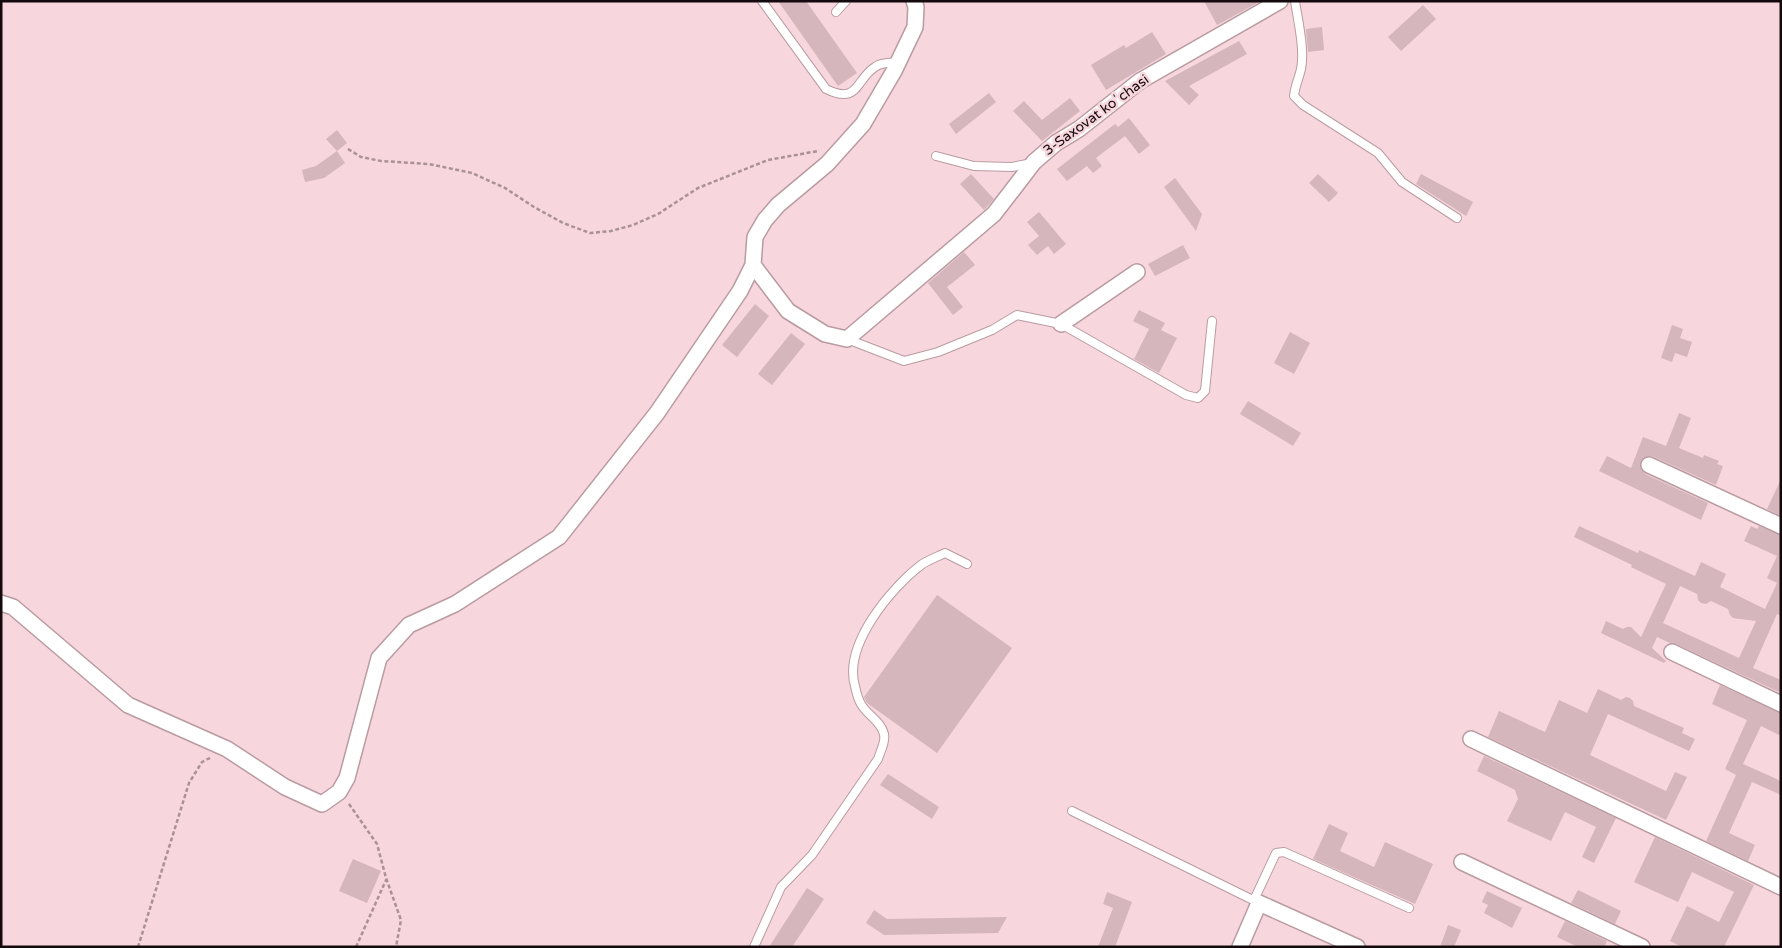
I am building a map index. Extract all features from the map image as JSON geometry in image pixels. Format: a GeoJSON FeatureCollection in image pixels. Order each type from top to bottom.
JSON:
{"type":"FeatureCollection","features":[{"type":"Feature","properties":{"kind":"street"},"geometry":{"type":"LineString","coordinates":[[1,604],[12,607],[128,706],[227,749],[285,787],[322,804],[339,792],[347,778],[379,658],[409,625],[455,604],[559,537],[657,413],[740,290],[752,265],[755,237],[765,220],[778,205],[827,164],[863,124],[898,62],[915,27],[916,8],[914,1]]}},
{"type":"Feature","properties":{"kind":"street","name":"3-Saxovat koʻchasi"},"geometry":{"type":"LineString","coordinates":[[847,339],[994,214],[1034,162],[1056,143],[1079,129],[1140,81],[1280,1]]}},
{"type":"Feature","properties":{"kind":"street"},"geometry":{"type":"LineString","coordinates":[[752,265],[788,311],[825,334],[847,339]]}},
{"type":"Feature","properties":{"kind":"street"},"geometry":{"type":"LineString","coordinates":[[1061,324],[1137,272]]}},
{"type":"Feature","properties":{"kind":"street"},"geometry":{"type":"LineString","coordinates":[[1649,465],[1781,526]]}},
{"type":"Feature","properties":{"kind":"street"},"geometry":{"type":"LineString","coordinates":[[1672,652],[1781,704]]}},
{"type":"Feature","properties":{"kind":"street"},"geometry":{"type":"LineString","coordinates":[[1471,739],[1781,887]]}},
{"type":"Feature","properties":{"kind":"street"},"geometry":{"type":"LineString","coordinates":[[1462,862],[1642,947]]}},
{"type":"Feature","properties":{"kind":"street"},"geometry":{"type":"LineString","coordinates":[[1240,947],[1256,901],[1357,947]]}},
{"type":"Feature","properties":{"kind":"lane"},"geometry":{"type":"LineString","coordinates":[[762,1],[826,89],[833,92],[852,92],[858,88],[876,65],[898,62]]}},
{"type":"Feature","properties":{"kind":"lane"},"geometry":{"type":"LineString","coordinates":[[836,12],[846,1]]}},
{"type":"Feature","properties":{"kind":"lane"},"geometry":{"type":"LineString","coordinates":[[1295,1],[1302,58],[1294,96],[1304,106],[1378,153],[1402,182],[1457,218]]}},
{"type":"Feature","properties":{"kind":"lane"},"geometry":{"type":"LineString","coordinates":[[936,156],[974,166],[1012,167],[1034,162]]}},
{"type":"Feature","properties":{"kind":"lane"},"geometry":{"type":"LineString","coordinates":[[847,339],[904,361],[938,352],[992,330],[1018,315],[1061,324],[1186,395],[1198,398],[1205,391],[1212,321]]}},
{"type":"Feature","properties":{"kind":"lane"},"geometry":{"type":"LineString","coordinates":[[754,947],[780,887],[812,855],[878,759],[884,741],[884,733],[878,722],[861,704],[851,673],[854,656],[866,630],[881,604],[905,578],[923,564],[945,553],[967,564]]}},
{"type":"Feature","properties":{"kind":"lane"},"geometry":{"type":"LineString","coordinates":[[1072,811],[1256,901],[1276,853],[1284,852],[1409,908]]}},
{"type":"Feature","properties":{"kind":"path"},"geometry":{"type":"LineString","coordinates":[[348,149],[361,157],[381,161],[429,164],[472,173],[505,188],[563,223],[590,233],[611,231],[633,225],[658,214],[698,188],[768,160],[815,150],[837,153]]}},
{"type":"Feature","properties":{"kind":"path"},"geometry":{"type":"LineString","coordinates":[[138,947],[189,783],[202,762],[227,749]]}},
{"type":"Feature","properties":{"kind":"path"},"geometry":{"type":"LineString","coordinates":[[339,792],[377,844],[386,878],[401,920],[396,947]]}},
{"type":"Feature","properties":{"kind":"path"},"geometry":{"type":"LineString","coordinates":[[356,947],[386,878]]}},
{"type":"Feature","properties":{"kind":"building"},"geometry":{"type":"Polygon","coordinates":[[[778,1],[806,1],[857,73],[838,86],[778,1]]]}},
{"type":"Feature","properties":{"kind":"building"},"geometry":{"type":"Polygon","coordinates":[[[1204,1],[1261,1],[1217,25],[1204,1]]]}},
{"type":"Feature","properties":{"kind":"building"},"geometry":{"type":"Polygon","coordinates":[[[1423,5],[1436,19],[1401,51],[1388,37],[1423,5]]]}},
{"type":"Feature","properties":{"kind":"building"},"geometry":{"type":"Polygon","coordinates":[[[1322,27],[1324,50],[1308,52],[1306,29],[1322,27]]]}},
{"type":"Feature","properties":{"kind":"building"},"geometry":{"type":"Polygon","coordinates":[[[1152,32],[1166,54],[1106,90],[1091,65],[1124,45],[1126,48],[1152,32]]]}},
{"type":"Feature","properties":{"kind":"building"},"geometry":{"type":"Polygon","coordinates":[[[1239,41],[1247,54],[1189,86],[1199,95],[1189,105],[1165,81],[1239,41]]]}},
{"type":"Feature","properties":{"kind":"building"},"geometry":{"type":"Polygon","coordinates":[[[989,93],[996,102],[956,134],[949,124],[989,93]]]}},
{"type":"Feature","properties":{"kind":"building"},"geometry":{"type":"Polygon","coordinates":[[[1070,98],[1080,111],[1042,141],[1013,111],[1024,101],[1042,120],[1070,98]]]}},
{"type":"Feature","properties":{"kind":"building"},"geometry":{"type":"Polygon","coordinates":[[[1129,118],[1150,145],[1139,154],[1125,136],[1096,158],[1102,166],[1093,173],[1087,166],[1067,181],[1057,169],[1115,124],[1118,127],[1129,118]]]}},
{"type":"Feature","properties":{"kind":"building"},"geometry":{"type":"Polygon","coordinates":[[[337,130],[347,143],[337,151],[326,139],[337,130]]]}},
{"type":"Feature","properties":{"kind":"building"},"geometry":{"type":"Polygon","coordinates":[[[337,151],[345,163],[324,178],[305,182],[302,170],[316,166],[337,151]]]}},
{"type":"Feature","properties":{"kind":"building"},"geometry":{"type":"Polygon","coordinates":[[[971,174],[994,199],[984,210],[960,184],[971,174]]]}},
{"type":"Feature","properties":{"kind":"building"},"geometry":{"type":"Polygon","coordinates":[[[1318,174],[1338,193],[1329,202],[1309,183],[1318,174]]]}},
{"type":"Feature","properties":{"kind":"building"},"geometry":{"type":"Polygon","coordinates":[[[1421,174],[1473,202],[1466,216],[1416,184],[1421,174]]]}},
{"type":"Feature","properties":{"kind":"building"},"geometry":{"type":"Polygon","coordinates":[[[1175,178],[1202,214],[1196,231],[1164,187],[1175,178]]]}},
{"type":"Feature","properties":{"kind":"building"},"geometry":{"type":"Polygon","coordinates":[[[1039,212],[1066,244],[1054,254],[1048,246],[1037,255],[1028,245],[1039,236],[1027,222],[1039,212]]]}},
{"type":"Feature","properties":{"kind":"building"},"geometry":{"type":"Polygon","coordinates":[[[1183,245],[1190,258],[1155,276],[1148,264],[1183,245]]]}},
{"type":"Feature","properties":{"kind":"building"},"geometry":{"type":"Polygon","coordinates":[[[964,252],[975,265],[947,287],[963,307],[953,315],[928,283],[964,252]]]}},
{"type":"Feature","properties":{"kind":"building"},"geometry":{"type":"Polygon","coordinates":[[[755,304],[769,316],[737,357],[722,345],[755,304]]]}},
{"type":"Feature","properties":{"kind":"building"},"geometry":{"type":"Polygon","coordinates":[[[1139,310],[1165,323],[1161,330],[1177,338],[1159,373],[1134,359],[1149,329],[1133,321],[1139,310]]]}},
{"type":"Feature","properties":{"kind":"building"},"geometry":{"type":"Polygon","coordinates":[[[1672,325],[1683,329],[1680,338],[1692,342],[1687,357],[1675,353],[1672,362],[1661,358],[1672,325]]]}},
{"type":"Feature","properties":{"kind":"building"},"geometry":{"type":"Polygon","coordinates":[[[1290,332],[1310,343],[1294,374],[1274,363],[1290,332]]]}},
{"type":"Feature","properties":{"kind":"building"},"geometry":{"type":"Polygon","coordinates":[[[791,333],[805,344],[772,385],[758,374],[791,333]]]}},
{"type":"Feature","properties":{"kind":"building"},"geometry":{"type":"Polygon","coordinates":[[[1248,401],[1301,433],[1293,446],[1240,414],[1248,401]]]}},
{"type":"Feature","properties":{"kind":"building"},"geometry":{"type":"Polygon","coordinates":[[[1679,413],[1691,418],[1679,448],[1703,458],[1704,455],[1719,461],[1717,464],[1723,466],[1716,485],[1652,456],[1643,458],[1640,466],[1645,474],[1708,503],[1701,520],[1599,471],[1607,456],[1631,468],[1643,437],[1666,446],[1679,413]]]}},
{"type":"Feature","properties":{"kind":"building"},"geometry":{"type":"Polygon","coordinates":[[[1781,479],[1781,516],[1767,509],[1781,479]]]}},
{"type":"Feature","properties":{"kind":"building"},"geometry":{"type":"Polygon","coordinates":[[[1579,526],[1638,553],[1639,550],[1695,576],[1701,562],[1726,574],[1720,587],[1765,609],[1777,583],[1767,578],[1777,556],[1744,541],[1751,526],[1757,529],[1759,526],[1781,535],[1781,616],[1777,614],[1753,668],[1781,680],[1781,693],[1657,637],[1652,648],[1666,661],[1664,663],[1601,633],[1606,621],[1623,629],[1631,627],[1641,637],[1666,584],[1574,537],[1579,526]],[[1680,586],[1663,623],[1739,658],[1756,621],[1733,618],[1728,609],[1711,601],[1706,604],[1701,603],[1698,600],[1697,594],[1680,586]]]}},
{"type":"Feature","properties":{"kind":"building"},"geometry":{"type":"Polygon","coordinates":[[[937,595],[1012,648],[937,753],[867,703],[864,697],[937,595]]]}},
{"type":"Feature","properties":{"kind":"building"},"geometry":{"type":"Polygon","coordinates":[[[1720,685],[1781,713],[1781,736],[1761,726],[1743,764],[1781,781],[1781,795],[1752,782],[1729,833],[1755,845],[1748,861],[1706,841],[1736,775],[1725,769],[1747,720],[1712,704],[1720,685]]]}},
{"type":"Feature","properties":{"kind":"building"},"geometry":{"type":"Polygon","coordinates":[[[1598,689],[1621,700],[1626,697],[1630,698],[1634,706],[1684,728],[1682,733],[1695,739],[1689,751],[1608,714],[1590,755],[1666,791],[1675,772],[1687,777],[1666,820],[1488,737],[1499,711],[1545,732],[1559,700],[1587,713],[1598,689]]]}},
{"type":"Feature","properties":{"kind":"building"},"geometry":{"type":"Polygon","coordinates":[[[1484,756],[1616,818],[1594,863],[1582,857],[1596,827],[1565,812],[1551,841],[1507,821],[1518,799],[1515,790],[1477,771],[1484,756]]]}},
{"type":"Feature","properties":{"kind":"building"},"geometry":{"type":"Polygon","coordinates":[[[888,774],[939,807],[932,819],[880,785],[888,774]]]}},
{"type":"Feature","properties":{"kind":"building"},"geometry":{"type":"Polygon","coordinates":[[[1329,824],[1348,833],[1340,851],[1374,867],[1385,842],[1433,864],[1415,904],[1313,859],[1329,824]]]}},
{"type":"Feature","properties":{"kind":"building"},"geometry":{"type":"Polygon","coordinates":[[[1655,837],[1754,885],[1724,947],[1682,947],[1670,941],[1687,906],[1719,922],[1734,892],[1692,872],[1678,902],[1634,882],[1655,837]]]}},
{"type":"Feature","properties":{"kind":"building"},"geometry":{"type":"Polygon","coordinates":[[[353,859],[381,871],[367,903],[339,891],[353,859]]]}},
{"type":"Feature","properties":{"kind":"building"},"geometry":{"type":"Polygon","coordinates":[[[807,888],[824,899],[792,947],[769,947],[807,888]]]}},
{"type":"Feature","properties":{"kind":"building"},"geometry":{"type":"Polygon","coordinates":[[[1578,890],[1621,911],[1615,924],[1571,903],[1578,890]]]}},
{"type":"Feature","properties":{"kind":"building"},"geometry":{"type":"Polygon","coordinates":[[[1487,891],[1522,908],[1512,928],[1484,913],[1488,905],[1482,902],[1487,891]]]}},
{"type":"Feature","properties":{"kind":"building"},"geometry":{"type":"Polygon","coordinates":[[[1107,892],[1132,902],[1115,947],[1098,947],[1113,908],[1103,904],[1107,892]]]}},
{"type":"Feature","properties":{"kind":"building"},"geometry":{"type":"Polygon","coordinates":[[[874,910],[887,919],[1007,917],[998,933],[884,935],[866,923],[874,910]]]}},
{"type":"Feature","properties":{"kind":"building"},"geometry":{"type":"Polygon","coordinates":[[[1565,921],[1607,941],[1604,947],[1578,947],[1557,937],[1565,921]]]}},
{"type":"Feature","properties":{"kind":"building"},"geometry":{"type":"Polygon","coordinates":[[[1448,925],[1461,930],[1454,947],[1440,947],[1448,925]]]}}]}
